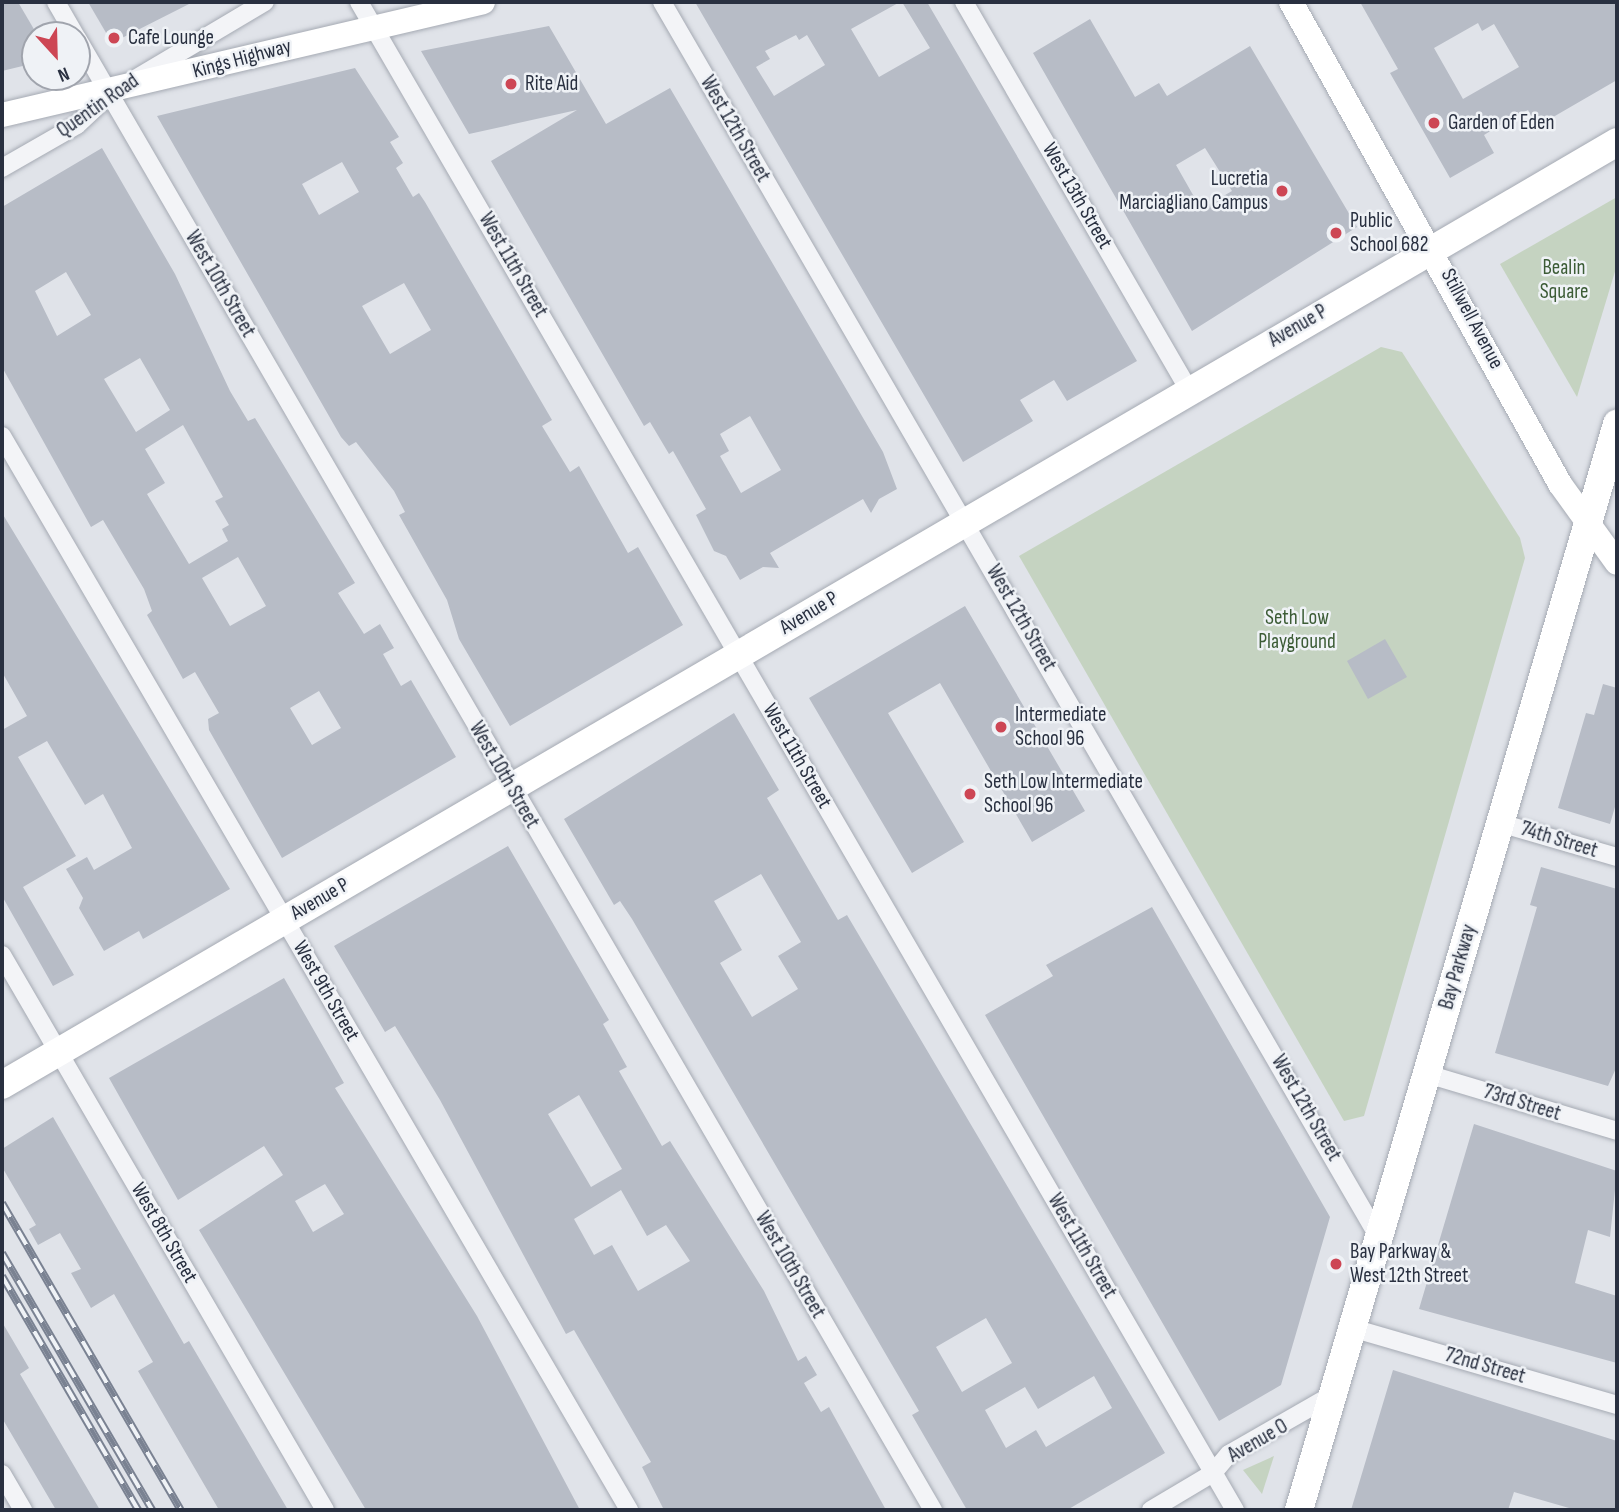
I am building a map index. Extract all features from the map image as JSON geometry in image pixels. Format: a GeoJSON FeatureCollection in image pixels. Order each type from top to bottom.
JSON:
{"type":"FeatureCollection","features":[{"type":"Feature","properties":{"kind":"main road","name":"Kings Highway"},"geometry":{"type":"LineString","coordinates":[[2,115],[110,94],[372,24],[483,2]]}},
{"type":"Feature","properties":{"kind":"main road","name":"Stillwell Avenue"},"geometry":{"type":"LineString","coordinates":[[1291,2],[1433,247],[1586,528],[1617,563]]}},
{"type":"Feature","properties":{"kind":"main road","name":"Avenue P"},"geometry":{"type":"LineString","coordinates":[[2,1085],[1433,247],[1617,142]]}},
{"type":"Feature","properties":{"kind":"main road","name":"Bay Parkway"},"geometry":{"type":"LineString","coordinates":[[1299,1510],[1617,424]]}},
{"type":"Feature","properties":{"kind":"street","name":"West 10th Street"},"geometry":{"type":"LineString","coordinates":[[56,2],[67,21]]}},
{"type":"Feature","properties":{"kind":"street","name":"Quentin Road"},"geometry":{"type":"LineString","coordinates":[[2,168],[76,125],[110,94],[265,2]]}},
{"type":"Feature","properties":{"kind":"street","name":"West 11th Street"},"geometry":{"type":"LineString","coordinates":[[359,2],[1235,1510]]}},
{"type":"Feature","properties":{"kind":"street","name":"West 12th Street"},"geometry":{"type":"LineString","coordinates":[[662,2],[1378,1236]]}},
{"type":"Feature","properties":{"kind":"street","name":"West 13th Street"},"geometry":{"type":"LineString","coordinates":[[964,2],[1189,390]]}},
{"type":"Feature","properties":{"kind":"street","name":"West 10th Street"},"geometry":{"type":"LineString","coordinates":[[91,62],[933,1510]]}},
{"type":"Feature","properties":{"kind":"street","name":"West 9th Street"},"geometry":{"type":"LineString","coordinates":[[2,436],[629,1510]]}},
{"type":"Feature","properties":{"kind":"street","name":"74th Street"},"geometry":{"type":"LineString","coordinates":[[1500,822],[1617,857]]}},
{"type":"Feature","properties":{"kind":"street","name":"West 8th Street"},"geometry":{"type":"LineString","coordinates":[[2,955],[325,1510]]}},
{"type":"Feature","properties":{"kind":"street","name":"73rd Street"},"geometry":{"type":"LineString","coordinates":[[1427,1074],[1617,1131]]}},
{"type":"Feature","properties":{"kind":"street","name":"72nd Street"},"geometry":{"type":"LineString","coordinates":[[1352,1328],[1617,1405]]}},
{"type":"Feature","properties":{"kind":"street","name":"Avenue O"},"geometry":{"type":"LineString","coordinates":[[1151,1510],[1213,1473],[1229,1454],[1332,1395]]}},
{"type":"Feature","properties":{"kind":"street"},"geometry":{"type":"LineString","coordinates":[[2,1474],[23,1510]]}},
{"type":"Feature","properties":{"kind":"green space","name":"Bealin Square"},"geometry":{"type":"Polygon","coordinates":[[[1617,197],[1617,265],[1577,397],[1500,264],[1617,197]]]}},
{"type":"Feature","properties":{"kind":"green space","name":"Seth Low Playground"},"geometry":{"type":"Polygon","coordinates":[[[1381,347],[1402,352],[1520,538],[1525,558],[1364,1116],[1344,1121],[1019,556],[1381,347]]]}},
{"type":"Feature","properties":{"kind":"green space"},"geometry":{"type":"Polygon","coordinates":[[[1274,1456],[1262,1494],[1243,1470],[1274,1456]]]}},
{"type":"Feature","properties":{"kind":"building"},"geometry":{"type":"Polygon","coordinates":[[[2,2],[18,2],[29,21],[21,21],[21,66],[2,71],[2,2]]]}},
{"type":"Feature","properties":{"kind":"building"},"geometry":{"type":"Polygon","coordinates":[[[88,2],[193,2],[112,43],[88,2]]]}},
{"type":"Feature","properties":{"kind":"building"},"geometry":{"type":"Polygon","coordinates":[[[695,2],[900,2],[851,29],[879,77],[930,48],[902,2],[927,2],[1137,361],[1067,401],[1054,380],[1020,400],[1033,421],[963,462],[695,2]],[[796,35],[765,51],[770,59],[756,67],[774,96],[825,65],[807,35],[799,40],[796,35]]]}},
{"type":"Feature","properties":{"kind":"building"},"geometry":{"type":"Polygon","coordinates":[[[1360,2],[1617,2],[1617,80],[1548,120],[1535,123],[1528,110],[1505,122],[1484,135],[1494,153],[1450,178],[1390,73],[1398,69],[1360,2]],[[1478,23],[1434,48],[1463,99],[1519,67],[1494,24],[1482,31],[1478,23]]]}},
{"type":"Feature","properties":{"kind":"building"},"geometry":{"type":"Polygon","coordinates":[[[1090,19],[1135,97],[1159,83],[1167,96],[1250,46],[1357,227],[1192,331],[1033,53],[1090,19]],[[1205,148],[1176,165],[1201,209],[1232,191],[1205,148]]]}},
{"type":"Feature","properties":{"kind":"building"},"geometry":{"type":"Polygon","coordinates":[[[549,26],[606,124],[670,88],[883,452],[897,489],[879,499],[871,513],[863,499],[770,553],[779,568],[763,567],[740,580],[726,556],[714,551],[696,515],[706,509],[673,451],[669,454],[650,422],[644,426],[491,161],[577,110],[469,134],[421,51],[549,26]],[[750,416],[720,434],[729,451],[720,456],[741,493],[781,470],[750,416]]]}},
{"type":"Feature","properties":{"kind":"building"},"geometry":{"type":"Polygon","coordinates":[[[355,68],[399,137],[390,142],[403,163],[396,168],[413,197],[419,193],[425,202],[552,420],[542,426],[570,472],[579,466],[628,553],[638,547],[683,625],[510,726],[459,639],[447,600],[399,515],[405,512],[394,491],[356,442],[349,446],[341,437],[157,116],[355,68]],[[342,162],[302,184],[319,215],[359,192],[342,162]],[[404,283],[362,306],[390,354],[431,330],[404,283]]]}},
{"type":"Feature","properties":{"kind":"building"},"geometry":{"type":"Polygon","coordinates":[[[102,148],[175,274],[230,391],[248,421],[255,418],[355,583],[338,593],[364,634],[380,624],[394,648],[383,654],[401,686],[411,680],[456,757],[282,858],[209,730],[208,719],[219,713],[195,672],[183,679],[147,615],[152,611],[144,589],[103,520],[91,527],[2,367],[2,207],[102,148]],[[66,272],[35,291],[57,336],[91,315],[66,272]],[[140,358],[104,379],[136,432],[170,410],[140,358]],[[183,425],[145,449],[165,483],[147,494],[189,564],[228,541],[222,529],[229,525],[215,501],[223,497],[183,425]],[[238,557],[202,578],[230,626],[266,606],[238,557]],[[319,691],[290,708],[312,745],[341,728],[319,691]]]}},
{"type":"Feature","properties":{"kind":"building"},"geometry":{"type":"Polygon","coordinates":[[[2,513],[230,889],[143,939],[139,931],[104,951],[79,908],[83,898],[66,869],[87,857],[94,870],[132,848],[103,794],[85,805],[47,741],[18,757],[76,856],[23,887],[74,975],[53,986],[2,896],[2,730],[27,716],[2,672],[2,513]]]}},
{"type":"Feature","properties":{"kind":"building","name":"Intermediate School 96"},"geometry":{"type":"Polygon","coordinates":[[[965,606],[1085,811],[1032,842],[940,683],[888,713],[964,842],[912,873],[809,698],[965,606]]]}},
{"type":"Feature","properties":{"kind":"building"},"geometry":{"type":"Polygon","coordinates":[[[1385,639],[1407,677],[1368,699],[1347,661],[1385,639]]]}},
{"type":"Feature","properties":{"kind":"building"},"geometry":{"type":"Polygon","coordinates":[[[1603,684],[1617,688],[1617,800],[1610,824],[1558,808],[1586,713],[1594,715],[1603,684]]]}},
{"type":"Feature","properties":{"kind":"building"},"geometry":{"type":"Polygon","coordinates":[[[734,713],[779,790],[767,798],[810,872],[838,920],[847,915],[1165,1453],[1067,1510],[967,1510],[912,1415],[919,1411],[632,919],[620,901],[614,905],[564,819],[734,713]],[[761,874],[714,901],[742,950],[720,963],[752,1017],[798,989],[778,956],[801,942],[761,874]],[[986,1318],[936,1347],[962,1392],[1012,1363],[986,1318]],[[1094,1376],[1038,1409],[1025,1387],[985,1410],[1006,1448],[1036,1430],[1046,1447],[1112,1408],[1094,1376]]]}},
{"type":"Feature","properties":{"kind":"building"},"geometry":{"type":"Polygon","coordinates":[[[508,846],[609,1020],[603,1024],[627,1067],[619,1071],[662,1146],[670,1141],[764,1291],[798,1361],[806,1356],[817,1375],[804,1383],[821,1412],[829,1407],[886,1510],[664,1510],[642,1467],[651,1462],[574,1330],[566,1334],[440,1100],[395,1026],[385,1032],[334,946],[508,846]],[[579,1095],[548,1114],[591,1187],[622,1169],[579,1095]],[[621,1190],[574,1219],[594,1255],[612,1245],[638,1291],[690,1261],[666,1225],[647,1236],[621,1190]]]}},
{"type":"Feature","properties":{"kind":"building"},"geometry":{"type":"Polygon","coordinates":[[[1541,867],[1617,889],[1617,1066],[1608,1086],[1495,1053],[1537,907],[1530,905],[1541,867]]]}},
{"type":"Feature","properties":{"kind":"building"},"geometry":{"type":"Polygon","coordinates":[[[1152,907],[1330,1217],[1281,1385],[1219,1421],[985,1015],[1053,976],[1046,965],[1152,907]]]}},
{"type":"Feature","properties":{"kind":"building"},"geometry":{"type":"Polygon","coordinates":[[[284,978],[344,1083],[335,1088],[477,1316],[580,1510],[366,1510],[199,1230],[283,1175],[264,1146],[178,1200],[109,1078],[284,978]],[[325,1184],[295,1201],[313,1232],[344,1214],[325,1184]]]}},
{"type":"Feature","properties":{"kind":"building"},"geometry":{"type":"Polygon","coordinates":[[[53,1117],[184,1344],[189,1341],[288,1510],[219,1510],[138,1371],[153,1362],[114,1294],[91,1308],[71,1273],[81,1269],[60,1233],[38,1245],[29,1229],[36,1225],[2,1167],[2,1149],[53,1117]]]}},
{"type":"Feature","properties":{"kind":"building"},"geometry":{"type":"Polygon","coordinates":[[[1474,1124],[1617,1171],[1610,1237],[1588,1230],[1575,1283],[1617,1296],[1617,1363],[1419,1309],[1474,1124]]]}},
{"type":"Feature","properties":{"kind":"building"},"geometry":{"type":"Polygon","coordinates":[[[2,1322],[29,1368],[20,1374],[100,1510],[56,1510],[2,1418],[2,1322]]]}},
{"type":"Feature","properties":{"kind":"building"},"geometry":{"type":"Polygon","coordinates":[[[1393,1370],[1617,1441],[1617,1510],[1576,1510],[1514,1492],[1508,1510],[1351,1510],[1393,1370]]]}},
{"type":"Feature","properties":{"kind":"railway"},"geometry":{"type":"LineString","coordinates":[[2,1203],[181,1510]]}},
{"type":"Feature","properties":{"kind":"railway"},"geometry":{"type":"LineString","coordinates":[[2,1253],[152,1510]]}},
{"type":"Feature","properties":{"kind":"railway"},"geometry":{"type":"LineString","coordinates":[[2,1276],[138,1510]]}},
{"type":"Feature","properties":{"kind":"place","name":"Cafe Lounge"},"geometry":{"type":"Point","coordinates":[114,38]}},
{"type":"Feature","properties":{"kind":"place","name":"Rite Aid"},"geometry":{"type":"Point","coordinates":[511,84]}},
{"type":"Feature","properties":{"kind":"place","name":"Garden of Eden"},"geometry":{"type":"Point","coordinates":[1434,123]}},
{"type":"Feature","properties":{"kind":"place","name":"Lucretia Marciagliano Campus"},"geometry":{"type":"Point","coordinates":[1282,191]}},
{"type":"Feature","properties":{"kind":"place","name":"Public School 682"},"geometry":{"type":"Point","coordinates":[1336,233]}},
{"type":"Feature","properties":{"kind":"place","name":"Intermediate School 96"},"geometry":{"type":"Point","coordinates":[1001,727]}},
{"type":"Feature","properties":{"kind":"place","name":"Seth Low Intermediate School 96"},"geometry":{"type":"Point","coordinates":[970,794]}},
{"type":"Feature","properties":{"kind":"place","name":"Bay Parkway & West 12th Street"},"geometry":{"type":"Point","coordinates":[1336,1264]}}]}
